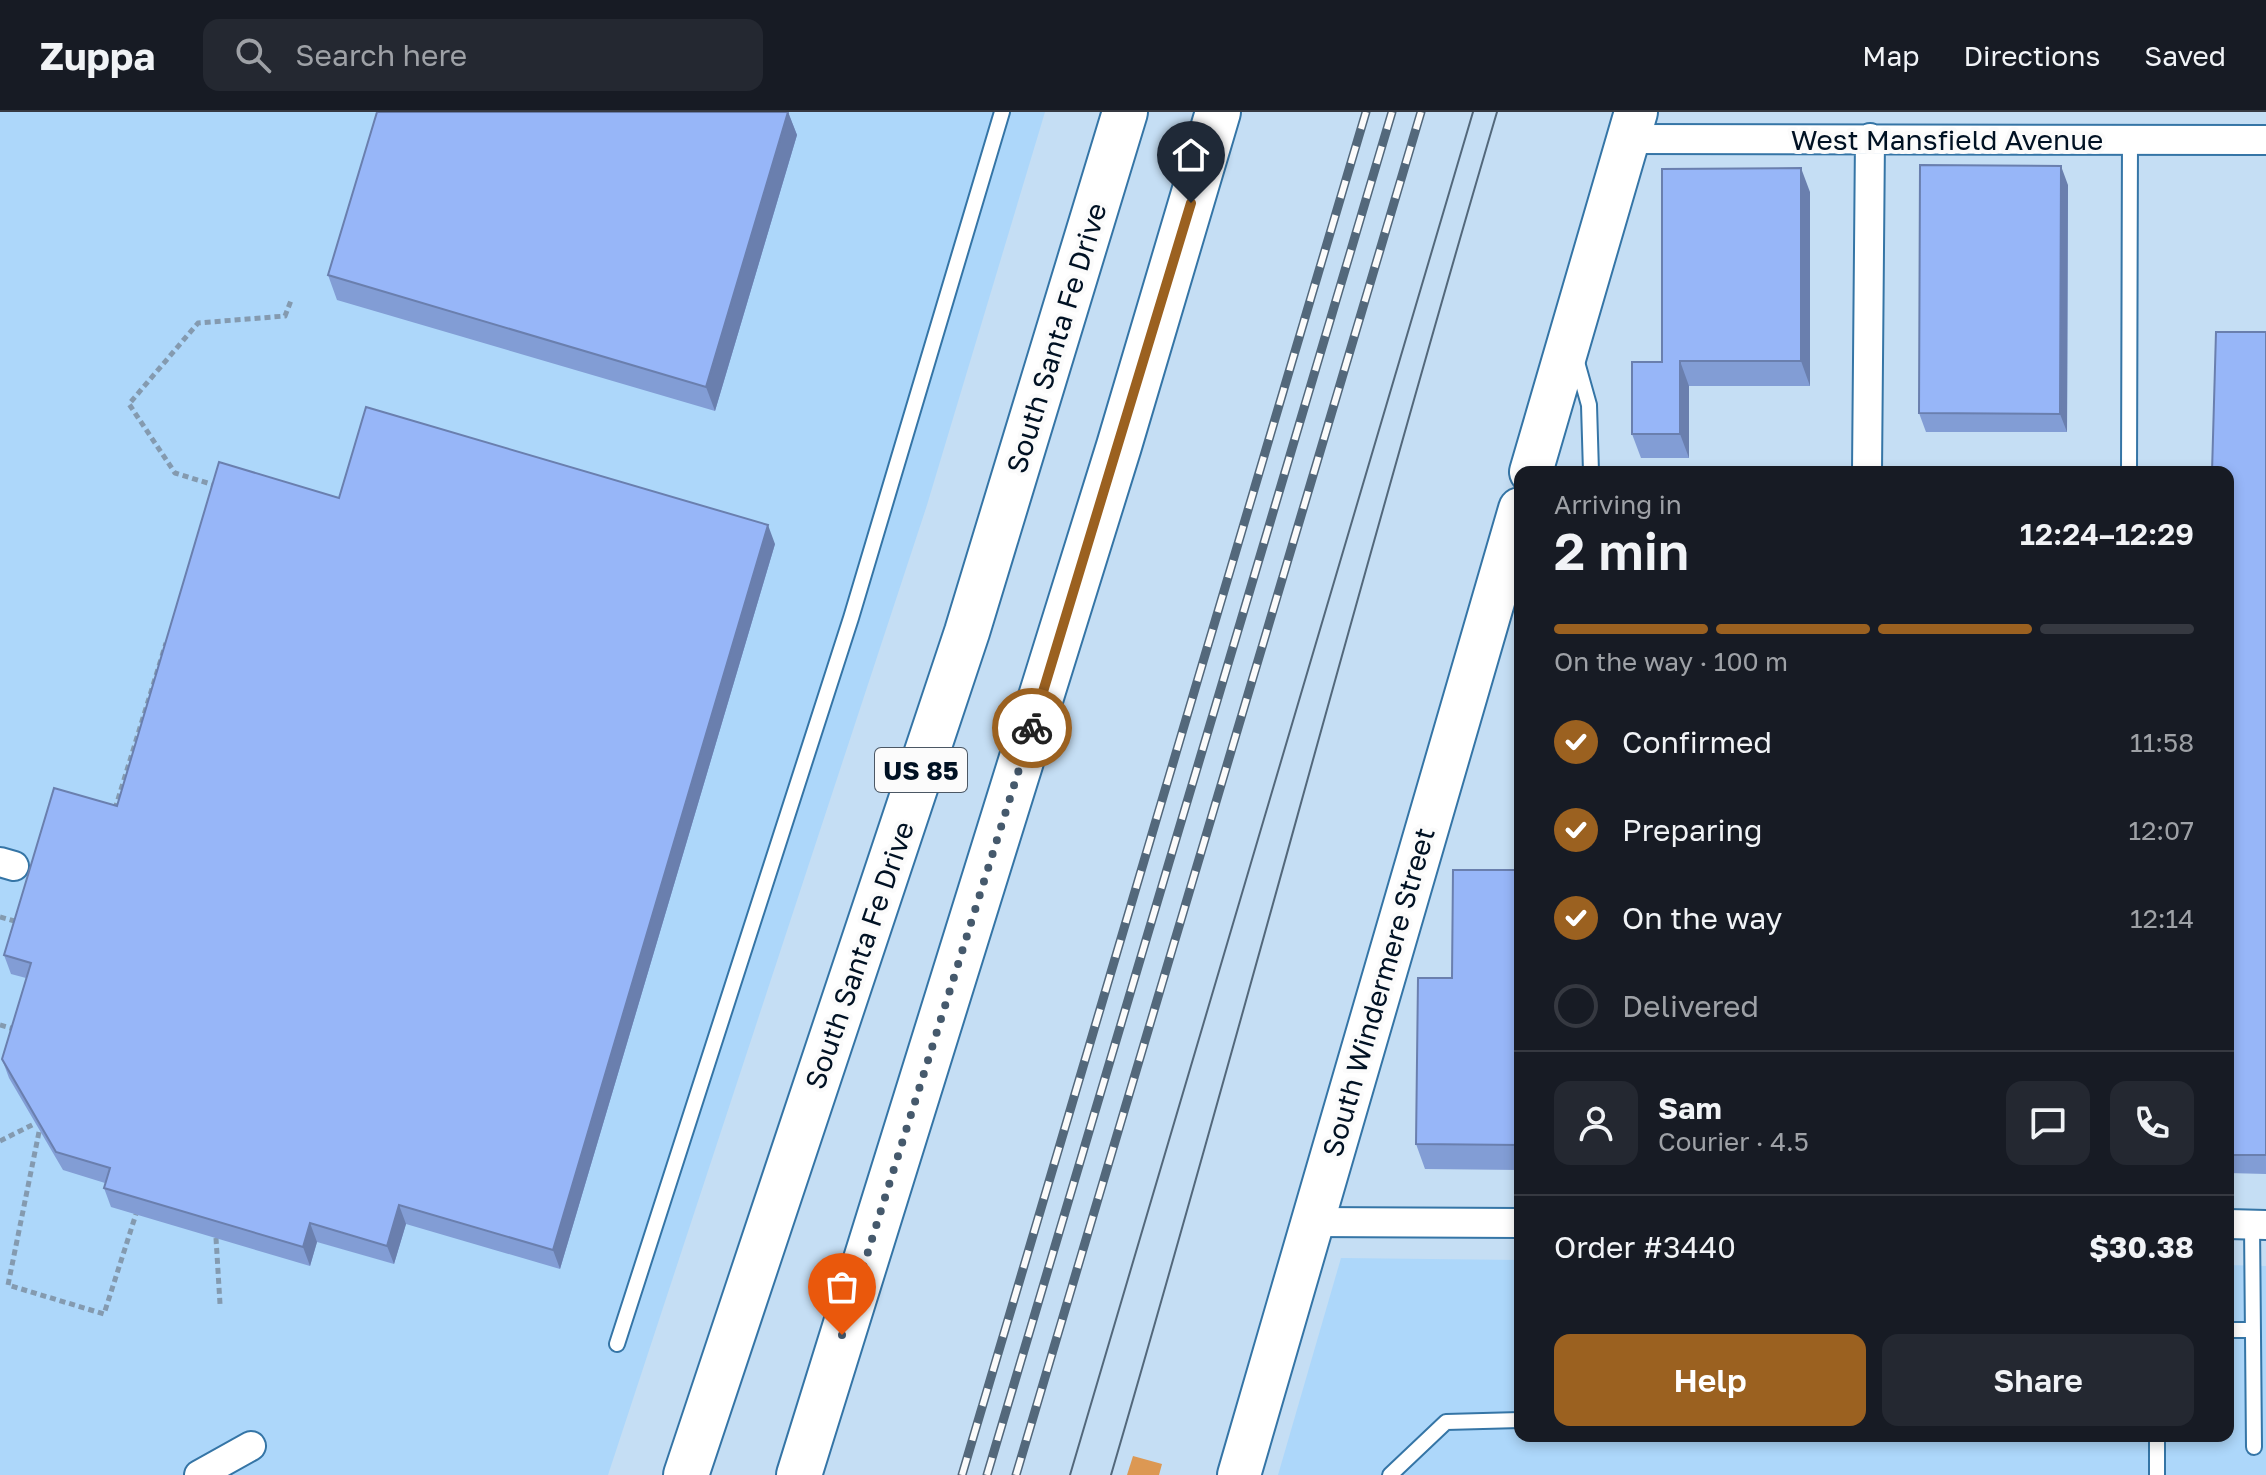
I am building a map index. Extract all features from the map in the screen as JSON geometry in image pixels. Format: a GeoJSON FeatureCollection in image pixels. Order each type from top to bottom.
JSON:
{"type":"FeatureCollection","features":[{"type":"Feature","properties":{"kind":"highway","name":"South Santa Fe Drive"},"geometry":{"type":"LineString","coordinates":[[686,1475],[967,632],[1125,112]]}},
{"type":"Feature","properties":{"kind":"highway"},"geometry":{"type":"LineString","coordinates":[[799,1475],[1114,461],[1218,112]]}},
{"type":"Feature","properties":{"kind":"highway"},"geometry":{"type":"LineString","coordinates":[[807,1475],[833,1365]]}},
{"type":"Feature","properties":{"kind":"street","name":"West Mansfield Avenue"},"geometry":{"type":"LineString","coordinates":[[1632,126],[1870,138],[2266,140]]}},
{"type":"Feature","properties":{"kind":"street"},"geometry":{"type":"LineString","coordinates":[[1533,466],[1632,126]]}},
{"type":"Feature","properties":{"kind":"street"},"geometry":{"type":"LineString","coordinates":[[1867,466],[1870,138]]}},
{"type":"Feature","properties":{"kind":"street","name":"South Windermere Street"},"geometry":{"type":"LineString","coordinates":[[1239,1475],[1514,529]]}},
{"type":"Feature","properties":{"kind":"street"},"geometry":{"type":"LineString","coordinates":[[1311,1222],[1514,1223]]}},
{"type":"Feature","properties":{"kind":"street"},"geometry":{"type":"LineString","coordinates":[[199,1475],[251,1446]]}},
{"type":"Feature","properties":{"kind":"lane"},"geometry":{"type":"LineString","coordinates":[[617,1344],[851,618],[1002,112]]}},
{"type":"Feature","properties":{"kind":"lane"},"geometry":{"type":"LineString","coordinates":[[2129,466],[2130,139]]}},
{"type":"Feature","properties":{"kind":"lane"},"geometry":{"type":"LineString","coordinates":[[1570,340],[1582,372],[1589,405],[1591,466]]}},
{"type":"Feature","properties":{"kind":"lane"},"geometry":{"type":"LineString","coordinates":[[2249,1225],[2254,1447]]}},
{"type":"Feature","properties":{"kind":"lane"},"geometry":{"type":"LineString","coordinates":[[2234,1330],[2253,1330]]}},
{"type":"Feature","properties":{"kind":"lane"},"geometry":{"type":"LineString","coordinates":[[1390,1475],[1446,1422],[1514,1420]]}},
{"type":"Feature","properties":{"kind":"lane"},"geometry":{"type":"LineString","coordinates":[[2157,1442],[2157,1475]]}},
{"type":"Feature","properties":{"kind":"path"},"geometry":{"type":"LineString","coordinates":[[209,501],[214,485],[175,473],[129,404],[198,323],[285,316],[292,298]]}},
{"type":"Feature","properties":{"kind":"path"},"geometry":{"type":"LineString","coordinates":[[111,822],[167,638]]}},
{"type":"Feature","properties":{"kind":"path"},"geometry":{"type":"LineString","coordinates":[[0,917],[26,924]]}},
{"type":"Feature","properties":{"kind":"path"},"geometry":{"type":"LineString","coordinates":[[0,1025],[23,1032]]}},
{"type":"Feature","properties":{"kind":"path"},"geometry":{"type":"LineString","coordinates":[[0,1141],[34,1124]]}},
{"type":"Feature","properties":{"kind":"path"},"geometry":{"type":"LineString","coordinates":[[39,1132],[8,1285],[104,1314],[136,1214]]}},
{"type":"Feature","properties":{"kind":"path"},"geometry":{"type":"LineString","coordinates":[[216,1238],[220,1304]]}},
{"type":"Feature","properties":{"kind":"shaded area"},"geometry":{"type":"Polygon","coordinates":[[[0,112],[1045,112],[927,505],[608,1475],[0,1475],[0,112]]]}},
{"type":"Feature","properties":{"kind":"shaded area"},"geometry":{"type":"Polygon","coordinates":[[[1341,1258],[1514,1260],[1514,1442],[2234,1442],[2234,1265],[2266,1266],[2266,1475],[1278,1475],[1341,1258]]]}},
{"type":"Feature","properties":{"kind":"shaded area"},"geometry":{"type":"Polygon","coordinates":[[[1133,1456],[1162,1464],[1159,1475],[1127,1475],[1133,1456]]]}},
{"type":"Feature","properties":{"kind":"building"},"geometry":{"type":"Polygon","coordinates":[[[377,112],[788,112],[706,387],[328,275],[377,112]]]}},
{"type":"Feature","properties":{"kind":"building"},"geometry":{"type":"Polygon","coordinates":[[[1920,165],[2061,166],[2060,414],[1919,413],[1920,165]]]}},
{"type":"Feature","properties":{"kind":"building"},"geometry":{"type":"Polygon","coordinates":[[[1801,168],[1801,361],[1680,361],[1680,434],[1632,434],[1632,362],[1662,362],[1662,169],[1801,168]]]}},
{"type":"Feature","properties":{"kind":"building"},"geometry":{"type":"Polygon","coordinates":[[[2216,332],[2266,332],[2266,1155],[2234,1155],[2234,466],[2212,466],[2216,332]]]}},
{"type":"Feature","properties":{"kind":"building"},"geometry":{"type":"Polygon","coordinates":[[[366,407],[768,525],[553,1250],[399,1205],[387,1246],[310,1223],[303,1247],[104,1188],[110,1168],[56,1152],[2,1059],[31,963],[4,955],[54,788],[117,806],[219,462],[339,498],[366,407]]]}},
{"type":"Feature","properties":{"kind":"building"},"geometry":{"type":"Polygon","coordinates":[[[1453,870],[1514,870],[1514,1145],[1416,1144],[1418,978],[1452,978],[1453,870]]]}},
{"type":"Feature","properties":{"kind":"tram line"},"geometry":{"type":"LineString","coordinates":[[1070,1475],[1473,112]]}},
{"type":"Feature","properties":{"kind":"tram line"},"geometry":{"type":"LineString","coordinates":[[1111,1475],[1497,112]]}},
{"type":"Feature","properties":{"kind":"railway"},"geometry":{"type":"LineString","coordinates":[[962,1475],[1366,112]]}},
{"type":"Feature","properties":{"kind":"railway"},"geometry":{"type":"LineString","coordinates":[[987,1475],[1392,112]]}},
{"type":"Feature","properties":{"kind":"railway"},"geometry":{"type":"LineString","coordinates":[[1016,1475],[1421,112]]}},
{"type":"Feature","properties":{"kind":"way so far"},"geometry":{"type":"LineString","coordinates":[[842,1335],[1032,728]]}},
{"type":"Feature","properties":{"kind":"route"},"geometry":{"type":"LineString","coordinates":[[1032,728],[1191,203]]}}]}
